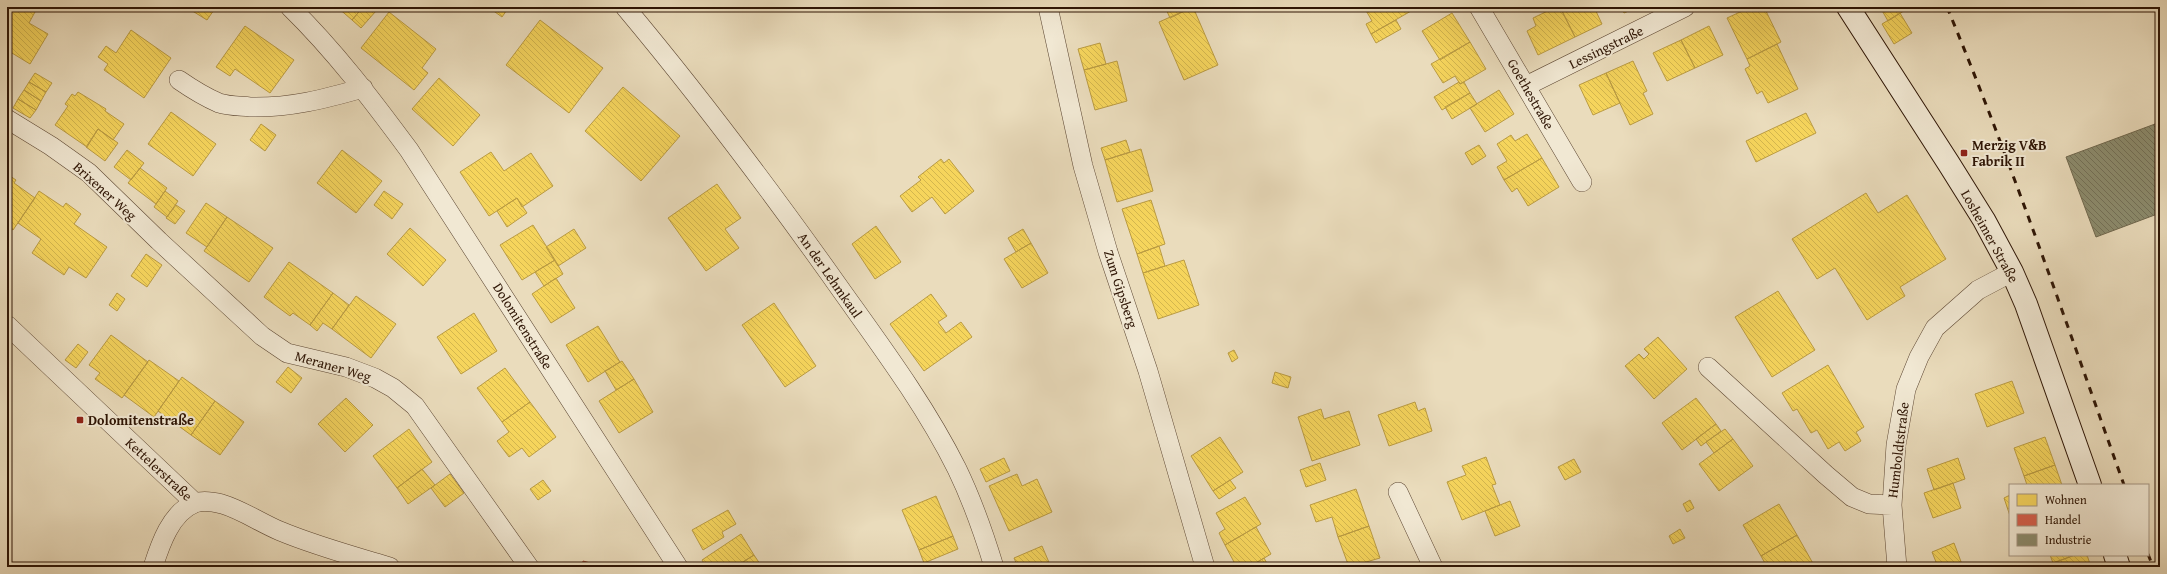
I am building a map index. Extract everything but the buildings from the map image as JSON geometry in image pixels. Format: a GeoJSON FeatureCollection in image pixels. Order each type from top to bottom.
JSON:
{"type":"FeatureCollection","features":[{"type":"Feature","properties":{"kind":"main road","name":"Losheimer Straße"},"geometry":{"type":"LineString","coordinates":[[1848,7],[1976,208],[2012,272],[2026,304],[2090,484]]}},
{"type":"Feature","properties":{"kind":"main road"},"geometry":{"type":"LineString","coordinates":[[2115,556],[2119,567]]}},
{"type":"Feature","properties":{"kind":"street","name":"Dolomitenstraße"},"geometry":{"type":"LineString","coordinates":[[290,7],[314,30],[363,88],[409,150],[678,567]]}},
{"type":"Feature","properties":{"kind":"street","name":"An der Lehmkaul"},"geometry":{"type":"LineString","coordinates":[[625,7],[675,67],[781,205],[905,380],[957,469],[984,533],[994,567]]}},
{"type":"Feature","properties":{"kind":"street","name":"Zum Gipsberg"},"geometry":{"type":"LineString","coordinates":[[1048,7],[1083,166],[1108,252],[1148,371],[1205,567]]}},
{"type":"Feature","properties":{"kind":"street","name":"Goethestraße"},"geometry":{"type":"LineString","coordinates":[[1479,7],[1582,182]]}},
{"type":"Feature","properties":{"kind":"street","name":"Lessingstraße"},"geometry":{"type":"LineString","coordinates":[[1526,86],[1685,7]]}},
{"type":"Feature","properties":{"kind":"street"},"geometry":{"type":"LineString","coordinates":[[179,80],[199,93],[221,103],[273,108],[294,106],[363,88]]}},
{"type":"Feature","properties":{"kind":"street","name":"Brixener Weg"},"geometry":{"type":"LineString","coordinates":[[7,119],[51,146],[89,173],[159,241]]}},
{"type":"Feature","properties":{"kind":"street","name":"Meraner Weg"},"geometry":{"type":"LineString","coordinates":[[159,241],[262,336],[286,353],[346,367],[375,378],[393,388],[415,406],[529,567]]}},
{"type":"Feature","properties":{"kind":"street","name":"Humboldtstraße"},"geometry":{"type":"LineString","coordinates":[[1897,567],[1892,506],[1896,445],[1906,388],[1919,357],[1935,328],[1978,290],[2012,272]]}},
{"type":"Feature","properties":{"kind":"street","name":"Kettelerstraße"},"geometry":{"type":"LineString","coordinates":[[7,325],[195,503],[206,501],[222,504],[308,542],[390,567]]}},
{"type":"Feature","properties":{"kind":"street","name":"Humboldtstraße"},"geometry":{"type":"LineString","coordinates":[[1708,367],[1852,497],[1869,504],[1892,506]]}},
{"type":"Feature","properties":{"kind":"street"},"geometry":{"type":"LineString","coordinates":[[1398,492],[1434,567]]}},
{"type":"Feature","properties":{"kind":"street"},"geometry":{"type":"LineString","coordinates":[[153,567],[160,544],[171,526],[182,511],[195,503]]}},
{"type":"Feature","properties":{"kind":"railway"},"geometry":{"type":"LineString","coordinates":[[1947,7],[2017,185],[2124,484]]}},
{"type":"Feature","properties":{"kind":"railway"},"geometry":{"type":"LineString","coordinates":[[2149,556],[2153,567]]}},
{"type":"Feature","properties":{"kind":"place","name":"Merzig V&B Fabrik II"},"geometry":{"type":"Point","coordinates":[1964,153]}},
{"type":"Feature","properties":{"kind":"place","name":"Dolomitenstraße"},"geometry":{"type":"Point","coordinates":[80,420]}}]}
